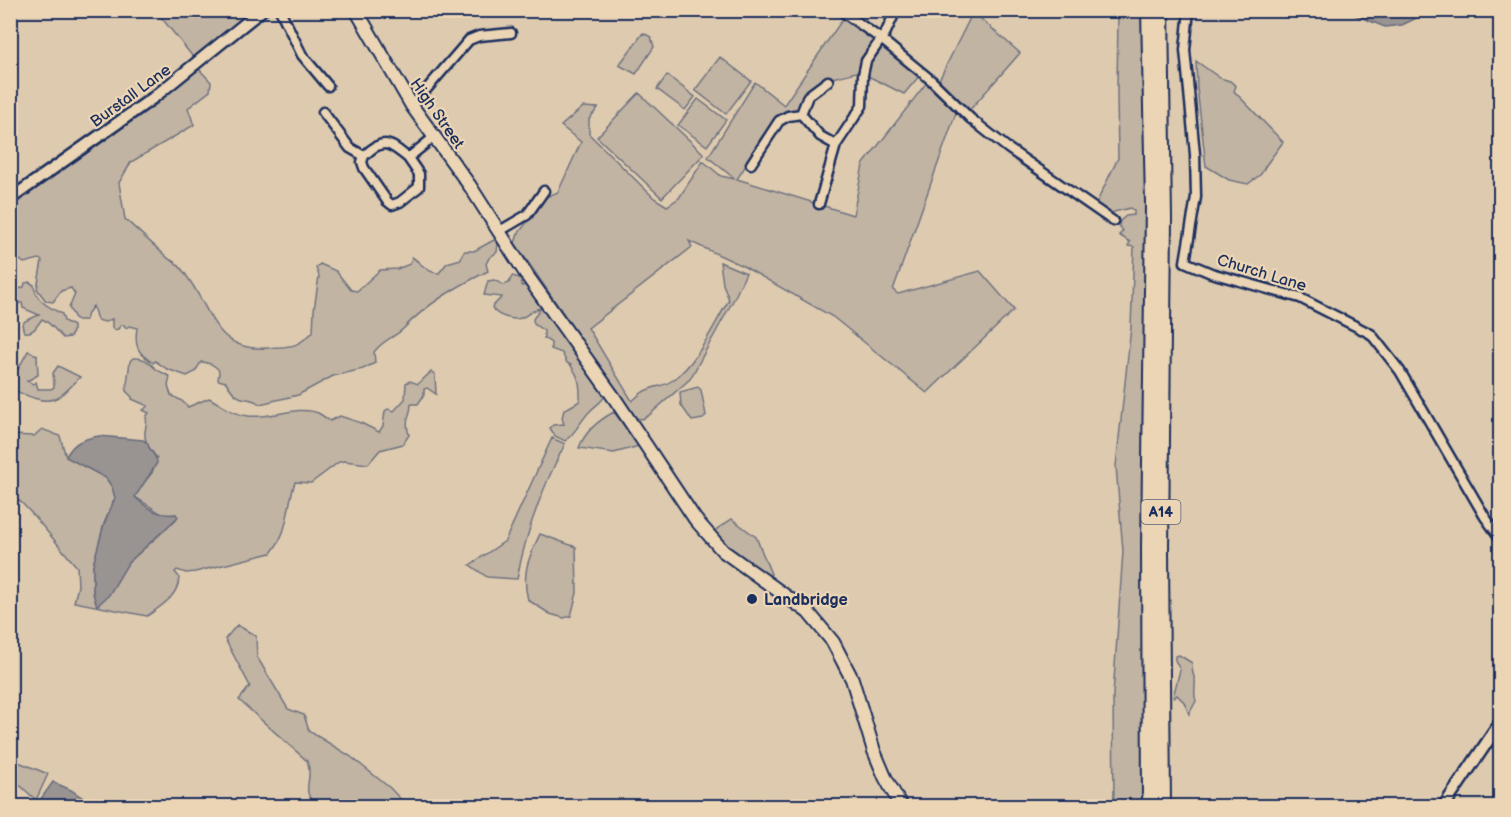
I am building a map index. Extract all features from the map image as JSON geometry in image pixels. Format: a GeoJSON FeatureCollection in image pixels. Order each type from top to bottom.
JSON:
{"type":"FeatureCollection","features":[{"type":"Feature","properties":{"kind":"highway","name":"A14"},"geometry":{"type":"LineString","coordinates":[[1149,10],[1158,212],[1163,807]]}},
{"type":"Feature","properties":{"kind":"highway","name":"A14"},"geometry":{"type":"LineString","coordinates":[[1150,807],[1149,548],[1161,10]]}},
{"type":"Feature","properties":{"kind":"main road","name":"High Street"},"geometry":{"type":"LineString","coordinates":[[356,10],[412,106],[470,186],[498,232],[702,527],[723,551],[796,602],[826,632],[840,653],[852,679],[874,751],[900,807]]}},
{"type":"Feature","properties":{"kind":"street","name":"Burstall Lane"},"geometry":{"type":"LineString","coordinates":[[10,199],[153,98],[262,10]]}},
{"type":"Feature","properties":{"kind":"street"},"geometry":{"type":"LineString","coordinates":[[280,10],[302,56],[328,86]]}},
{"type":"Feature","properties":{"kind":"street"},"geometry":{"type":"LineString","coordinates":[[840,10],[931,80],[971,119],[1009,149],[1113,221]]}},
{"type":"Feature","properties":{"kind":"street"},"geometry":{"type":"LineString","coordinates":[[819,204],[836,145],[862,106],[865,64],[896,10]]}},
{"type":"Feature","properties":{"kind":"street","name":"Church Lane"},"geometry":{"type":"LineString","coordinates":[[1189,10],[1185,50],[1195,154],[1196,197],[1185,262],[1210,273],[1300,298],[1371,334],[1400,371],[1485,517],[1500,538]]}},
{"type":"Feature","properties":{"kind":"street"},"geometry":{"type":"LineString","coordinates":[[412,106],[469,39],[511,33]]}},
{"type":"Feature","properties":{"kind":"street"},"geometry":{"type":"LineString","coordinates":[[801,114],[808,96],[828,81]]}},
{"type":"Feature","properties":{"kind":"street"},"geometry":{"type":"LineString","coordinates":[[323,112],[350,148],[364,156]]}},
{"type":"Feature","properties":{"kind":"street"},"geometry":{"type":"LineString","coordinates":[[801,114],[820,136],[836,145]]}},
{"type":"Feature","properties":{"kind":"street"},"geometry":{"type":"LineString","coordinates":[[751,164],[779,121],[788,116],[801,114]]}},
{"type":"Feature","properties":{"kind":"street"},"geometry":{"type":"LineString","coordinates":[[408,158],[434,137]]}},
{"type":"Feature","properties":{"kind":"street"},"geometry":{"type":"LineString","coordinates":[[387,143],[393,146],[408,158],[419,174],[419,187],[400,202],[392,205],[364,168],[362,162],[364,156],[380,144],[387,143]]}},
{"type":"Feature","properties":{"kind":"street"},"geometry":{"type":"LineString","coordinates":[[498,232],[527,215],[544,191]]}},
{"type":"Feature","properties":{"kind":"street"},"geometry":{"type":"LineString","coordinates":[[1444,807],[1500,723]]}},
{"type":"Feature","properties":{"kind":"shaded area"},"geometry":{"type":"Polygon","coordinates":[[[156,11],[257,11],[197,62],[156,11]]]}},
{"type":"Feature","properties":{"kind":"shaded area"},"geometry":{"type":"Polygon","coordinates":[[[1118,11],[1145,11],[1149,167],[1145,806],[1114,806],[1113,695],[1123,551],[1116,466],[1131,327],[1134,247],[1128,246],[1130,242],[1119,235],[1123,231],[1119,226],[1120,221],[1126,216],[1134,215],[1134,211],[1130,208],[1102,215],[1094,208],[1118,158],[1118,11]]]}},
{"type":"Feature","properties":{"kind":"shaded area"},"geometry":{"type":"Polygon","coordinates":[[[1345,11],[1372,11],[1393,15],[1405,11],[1431,11],[1402,25],[1385,27],[1345,11]]]}},
{"type":"Feature","properties":{"kind":"shaded area"},"geometry":{"type":"Polygon","coordinates":[[[973,12],[1020,53],[968,112],[938,82],[973,12]]]}},
{"type":"Feature","properties":{"kind":"shaded area"},"geometry":{"type":"Polygon","coordinates":[[[844,17],[874,40],[864,58],[861,71],[828,79],[798,110],[770,128],[737,179],[853,215],[863,165],[927,82],[957,110],[893,290],[898,294],[980,271],[1014,310],[927,393],[833,317],[743,266],[689,241],[692,247],[588,328],[632,401],[641,393],[673,380],[690,364],[704,343],[729,300],[723,284],[720,262],[746,273],[690,379],[648,416],[642,419],[635,418],[515,243],[518,234],[546,197],[558,192],[581,142],[561,126],[583,107],[598,108],[589,119],[589,134],[654,198],[667,206],[679,198],[703,161],[721,176],[735,179],[708,157],[755,82],[784,105],[844,17]]]}},
{"type":"Feature","properties":{"kind":"shaded area"},"geometry":{"type":"Polygon","coordinates":[[[643,33],[651,37],[654,47],[636,74],[619,65],[643,33]]]}},
{"type":"Feature","properties":{"kind":"shaded area"},"geometry":{"type":"Polygon","coordinates":[[[883,46],[921,74],[904,94],[868,76],[872,59],[883,46]]]}},
{"type":"Feature","properties":{"kind":"shaded area"},"geometry":{"type":"Polygon","coordinates":[[[720,57],[751,81],[726,114],[695,90],[720,57]]]}},
{"type":"Feature","properties":{"kind":"shaded area"},"geometry":{"type":"Polygon","coordinates":[[[1196,61],[1236,86],[1234,91],[1283,142],[1261,174],[1248,184],[1229,180],[1206,166],[1196,61]]]}},
{"type":"Feature","properties":{"kind":"shaded area"},"geometry":{"type":"Polygon","coordinates":[[[199,69],[211,82],[210,91],[188,108],[194,125],[131,162],[119,183],[125,219],[180,267],[225,336],[236,343],[250,347],[287,347],[302,341],[313,332],[319,276],[316,268],[320,264],[336,271],[351,290],[357,291],[380,270],[397,269],[410,264],[412,257],[428,270],[439,273],[447,263],[461,259],[465,251],[474,251],[494,240],[498,243],[497,252],[489,258],[486,264],[488,271],[443,296],[422,311],[374,352],[375,363],[363,369],[333,376],[298,395],[260,404],[235,394],[226,382],[218,380],[219,372],[211,364],[201,362],[195,372],[187,376],[167,369],[155,361],[153,363],[138,349],[137,328],[129,326],[126,328],[121,325],[114,330],[112,319],[105,322],[97,320],[93,306],[86,320],[76,320],[69,308],[75,294],[71,288],[61,291],[53,302],[46,301],[37,289],[42,261],[39,259],[24,263],[16,257],[14,249],[16,245],[11,241],[10,199],[153,98],[199,69]]]}},
{"type":"Feature","properties":{"kind":"shaded area"},"geometry":{"type":"Polygon","coordinates":[[[667,75],[695,97],[685,110],[657,89],[667,75]]]}},
{"type":"Feature","properties":{"kind":"shaded area"},"geometry":{"type":"Polygon","coordinates":[[[639,93],[704,154],[662,198],[597,137],[639,93]]]}},
{"type":"Feature","properties":{"kind":"shaded area"},"geometry":{"type":"Polygon","coordinates":[[[698,99],[726,120],[707,146],[678,125],[698,99]]]}},
{"type":"Feature","properties":{"kind":"shaded area"},"geometry":{"type":"Polygon","coordinates":[[[512,276],[520,278],[522,286],[526,285],[606,392],[601,401],[565,441],[555,436],[550,428],[553,425],[564,424],[562,418],[564,410],[580,401],[578,377],[562,353],[551,349],[551,343],[544,338],[544,331],[534,324],[533,319],[541,308],[519,318],[510,318],[497,313],[492,307],[502,297],[484,295],[488,281],[494,280],[504,285],[509,283],[512,276]]]}},
{"type":"Feature","properties":{"kind":"shaded area"},"geometry":{"type":"Polygon","coordinates":[[[29,282],[34,285],[40,299],[62,314],[64,321],[73,326],[70,337],[63,338],[42,319],[33,330],[24,332],[22,325],[25,321],[39,315],[23,308],[22,303],[16,303],[11,299],[11,286],[19,289],[29,282]]]}},
{"type":"Feature","properties":{"kind":"shaded area"},"geometry":{"type":"Polygon","coordinates":[[[28,351],[37,355],[38,375],[27,381],[33,384],[36,382],[38,389],[54,387],[53,373],[58,366],[80,377],[62,394],[48,400],[33,398],[11,389],[11,382],[28,351]]]}},
{"type":"Feature","properties":{"kind":"shaded area"},"geometry":{"type":"Polygon","coordinates":[[[133,358],[146,360],[170,377],[168,386],[171,395],[188,407],[209,398],[232,411],[248,416],[310,411],[330,421],[340,416],[379,432],[383,426],[385,411],[388,409],[394,411],[405,399],[406,383],[410,381],[418,384],[431,372],[435,374],[436,394],[427,388],[424,389],[424,395],[418,404],[411,404],[407,421],[409,435],[403,444],[380,450],[368,464],[339,462],[311,483],[295,482],[285,528],[271,553],[195,572],[186,573],[177,570],[175,572],[179,577],[178,584],[173,595],[147,616],[74,602],[78,586],[77,567],[20,501],[11,497],[10,435],[34,436],[42,429],[60,436],[66,457],[106,478],[115,498],[104,524],[93,565],[93,593],[97,605],[128,563],[176,520],[176,514],[163,515],[135,497],[137,491],[152,473],[157,458],[145,439],[146,417],[149,413],[143,410],[148,406],[132,399],[126,391],[130,361],[133,358]]]}},
{"type":"Feature","properties":{"kind":"shaded area"},"geometry":{"type":"Polygon","coordinates":[[[698,387],[701,390],[706,415],[703,419],[692,421],[681,405],[680,392],[698,387]]]}},
{"type":"Feature","properties":{"kind":"shaded area"},"geometry":{"type":"Polygon","coordinates":[[[614,412],[639,446],[614,453],[579,448],[593,427],[614,412]]]}},
{"type":"Feature","properties":{"kind":"shaded area"},"geometry":{"type":"Polygon","coordinates":[[[99,436],[143,440],[148,444],[157,463],[135,497],[154,511],[170,515],[176,514],[178,517],[128,563],[109,595],[97,606],[93,593],[93,565],[104,524],[115,498],[106,478],[66,457],[79,442],[99,436]]]}},
{"type":"Feature","properties":{"kind":"shaded area"},"geometry":{"type":"Polygon","coordinates":[[[552,438],[565,444],[536,510],[517,579],[487,577],[470,565],[505,541],[552,438]]]}},
{"type":"Feature","properties":{"kind":"shaded area"},"geometry":{"type":"Polygon","coordinates":[[[732,519],[756,537],[771,574],[768,579],[731,551],[714,531],[732,519]]]}},
{"type":"Feature","properties":{"kind":"shaded area"},"geometry":{"type":"Polygon","coordinates":[[[540,534],[576,547],[577,593],[571,616],[564,618],[550,614],[528,600],[526,573],[540,534]]]}},
{"type":"Feature","properties":{"kind":"shaded area"},"geometry":{"type":"Polygon","coordinates":[[[237,625],[256,636],[257,657],[288,709],[304,715],[309,731],[350,756],[390,788],[407,806],[317,806],[311,800],[308,790],[307,761],[239,700],[250,686],[225,639],[237,625]]]}},
{"type":"Feature","properties":{"kind":"shaded area"},"geometry":{"type":"Polygon","coordinates":[[[1179,655],[1192,663],[1195,680],[1196,701],[1189,714],[1184,702],[1177,695],[1173,697],[1180,670],[1175,656],[1179,655]]]}},
{"type":"Feature","properties":{"kind":"shaded area"},"geometry":{"type":"Polygon","coordinates":[[[11,759],[48,774],[36,800],[11,777],[11,759]]]}},
{"type":"Feature","properties":{"kind":"shaded area"},"geometry":{"type":"Polygon","coordinates":[[[53,782],[71,790],[95,806],[43,806],[40,800],[53,782]]]}},
{"type":"Feature","properties":{"kind":"place","name":"Landbridge"},"geometry":{"type":"Point","coordinates":[752,599]}}]}
